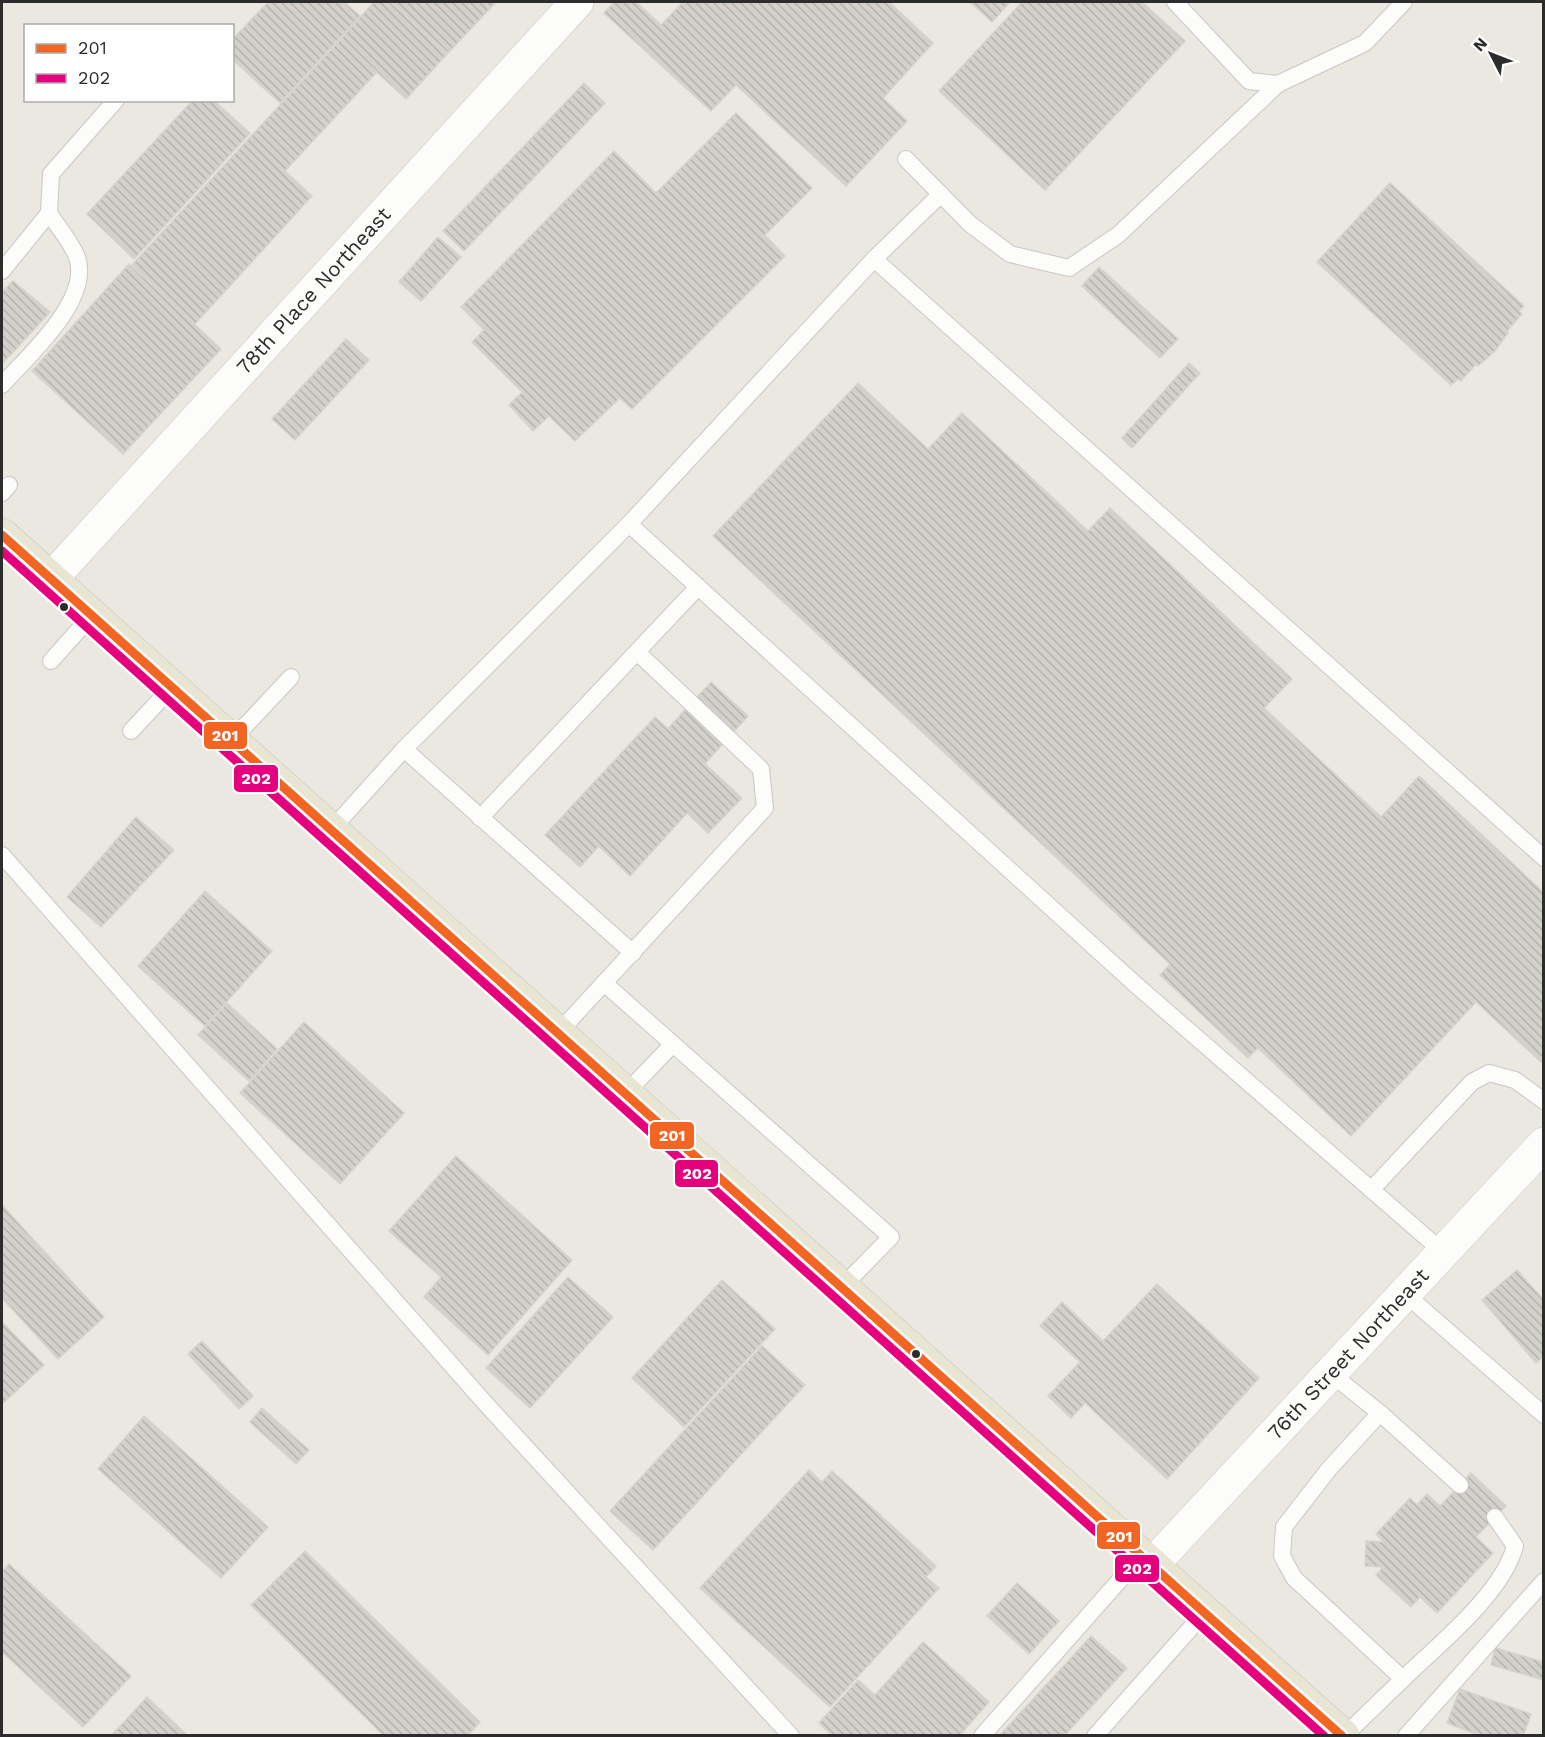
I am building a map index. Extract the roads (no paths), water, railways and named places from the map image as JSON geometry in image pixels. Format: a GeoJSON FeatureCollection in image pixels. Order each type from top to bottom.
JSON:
{"type":"FeatureCollection","features":[{"type":"Feature","properties":{"kind":"main road"},"geometry":{"type":"LineString","coordinates":[[2,535],[1344,1736]]}},
{"type":"Feature","properties":{"kind":"street","name":"78th Place Northeast"},"geometry":{"type":"LineString","coordinates":[[51,579],[577,2]]}},
{"type":"Feature","properties":{"kind":"street","name":"76th Street Northeast"},"geometry":{"type":"LineString","coordinates":[[1147,1560],[1330,1373],[1544,1144]]}},
{"type":"Feature","properties":{"kind":"lane"},"geometry":{"type":"LineString","coordinates":[[1175,2],[1249,81],[1278,84]]}},
{"type":"Feature","properties":{"kind":"lane"},"geometry":{"type":"LineString","coordinates":[[906,159],[970,224],[1010,254],[1069,268],[1118,235],[1278,84],[1365,43],[1404,2]]}},
{"type":"Feature","properties":{"kind":"lane"},"geometry":{"type":"LineString","coordinates":[[2,385],[61,318],[76,287],[79,271],[77,256],[50,213],[51,174],[114,102]]}},
{"type":"Feature","properties":{"kind":"lane"},"geometry":{"type":"LineString","coordinates":[[331,830],[404,749],[629,524],[874,259],[941,194]]}},
{"type":"Feature","properties":{"kind":"lane"},"geometry":{"type":"LineString","coordinates":[[2,271],[50,213]]}},
{"type":"Feature","properties":{"kind":"lane"},"geometry":{"type":"LineString","coordinates":[[874,259],[1544,858]]}},
{"type":"Feature","properties":{"kind":"lane"},"geometry":{"type":"LineString","coordinates":[[629,524],[1135,984],[1443,1252]]}},
{"type":"Feature","properties":{"kind":"lane"},"geometry":{"type":"LineString","coordinates":[[480,819],[698,587]]}},
{"type":"Feature","properties":{"kind":"lane"},"geometry":{"type":"LineString","coordinates":[[51,661],[92,615]]}},
{"type":"Feature","properties":{"kind":"lane"},"geometry":{"type":"LineString","coordinates":[[558,1033],[765,808],[761,769],[637,652]]}},
{"type":"Feature","properties":{"kind":"lane"},"geometry":{"type":"LineString","coordinates":[[231,741],[291,678]]}},
{"type":"Feature","properties":{"kind":"lane"},"geometry":{"type":"LineString","coordinates":[[131,731],[172,687]]}},
{"type":"Feature","properties":{"kind":"lane"},"geometry":{"type":"LineString","coordinates":[[404,749],[633,953]]}},
{"type":"Feature","properties":{"kind":"lane"},"geometry":{"type":"LineString","coordinates":[[2,855],[485,1403],[791,1736]]}},
{"type":"Feature","properties":{"kind":"lane"},"geometry":{"type":"LineString","coordinates":[[604,983],[891,1237],[842,1287]]}},
{"type":"Feature","properties":{"kind":"lane"},"geometry":{"type":"LineString","coordinates":[[625,1094],[672,1045]]}},
{"type":"Feature","properties":{"kind":"lane"},"geometry":{"type":"LineString","coordinates":[[1371,1190],[1472,1082],[1489,1073],[1515,1080],[1544,1101]]}},
{"type":"Feature","properties":{"kind":"lane"},"geometry":{"type":"LineString","coordinates":[[1404,1293],[1544,1415]]}},
{"type":"Feature","properties":{"kind":"lane"},"geometry":{"type":"LineString","coordinates":[[1330,1373],[1380,1413],[1460,1485]]}},
{"type":"Feature","properties":{"kind":"lane"},"geometry":{"type":"LineString","coordinates":[[1380,1413],[1329,1469],[1284,1527],[1282,1556],[1294,1578],[1403,1679]]}},
{"type":"Feature","properties":{"kind":"lane"},"geometry":{"type":"LineString","coordinates":[[1344,1736],[1456,1627],[1501,1578],[1510,1564],[1515,1546],[1495,1517]]}},
{"type":"Feature","properties":{"kind":"lane"},"geometry":{"type":"LineString","coordinates":[[982,1736],[1147,1560]]}},
{"type":"Feature","properties":{"kind":"lane"},"geometry":{"type":"LineString","coordinates":[[1406,1736],[1544,1581]]}},
{"type":"Feature","properties":{"kind":"lane"},"geometry":{"type":"LineString","coordinates":[[1095,1736],[1205,1612]]}}]}
